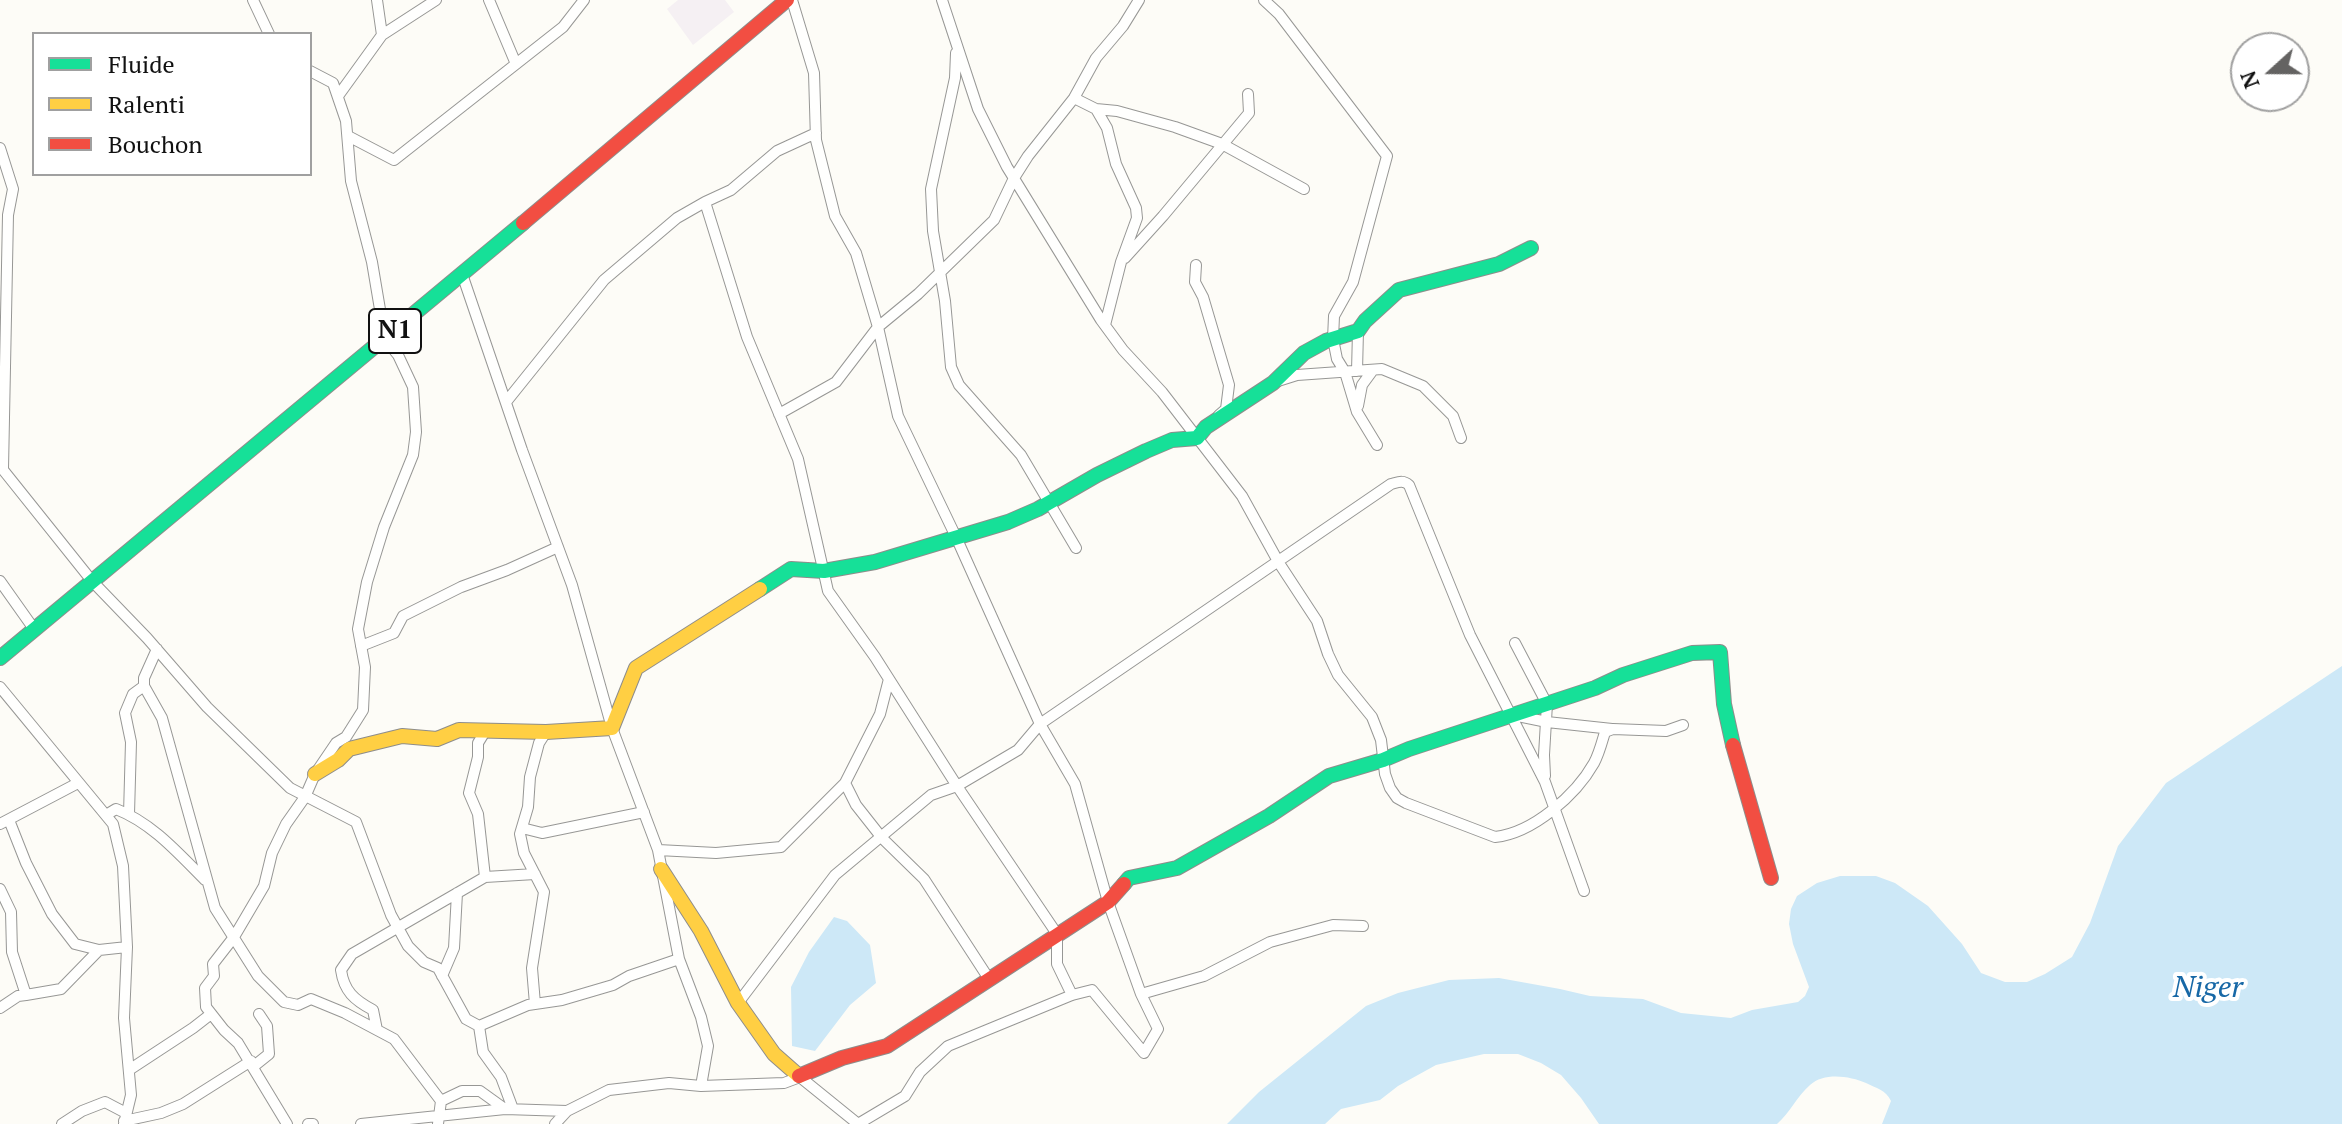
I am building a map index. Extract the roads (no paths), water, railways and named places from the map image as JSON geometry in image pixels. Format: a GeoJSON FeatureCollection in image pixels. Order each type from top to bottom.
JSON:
{"type":"FeatureCollection","features":[{"type":"Feature","properties":{"kind":"street"},"geometry":{"type":"LineString","coordinates":[[254,0],[268,32]]}},
{"type":"Feature","properties":{"kind":"street"},"geometry":{"type":"LineString","coordinates":[[377,0],[382,35]]}},
{"type":"Feature","properties":{"kind":"street"},"geometry":{"type":"LineString","coordinates":[[338,96],[382,35],[436,0]]}},
{"type":"Feature","properties":{"kind":"street"},"geometry":{"type":"LineString","coordinates":[[489,0],[516,64]]}},
{"type":"Feature","properties":{"kind":"street"},"geometry":{"type":"LineString","coordinates":[[348,136],[394,160],[563,27],[584,0]]}},
{"type":"Feature","properties":{"kind":"street"},"geometry":{"type":"LineString","coordinates":[[661,869],[701,931],[738,1003],[774,1054],[858,1124],[905,1096],[920,1072],[948,1046],[1072,995],[1092,990],[1144,1053],[1158,1029],[1141,994],[1108,902],[1075,784],[1040,724],[898,416],[878,327],[856,253],[835,216],[816,133],[814,73],[790,0]]}},
{"type":"Feature","properties":{"kind":"street","name":"N1"},"geometry":{"type":"LineString","coordinates":[[0,658],[790,0]]}},
{"type":"Feature","properties":{"kind":"street"},"geometry":{"type":"LineString","coordinates":[[942,0],[978,109],[1014,178],[1105,325],[1201,433],[1242,496],[1279,563],[1317,621],[1338,675],[1372,717],[1381,740],[1390,788],[1397,798],[1495,837],[1503,836],[1537,822],[1554,810],[1595,762],[1605,732],[1613,729]]}},
{"type":"Feature","properties":{"kind":"street"},"geometry":{"type":"LineString","coordinates":[[779,414],[836,382],[878,327],[994,220],[1028,156],[1074,98],[1096,58],[1123,26],[1139,0]]}},
{"type":"Feature","properties":{"kind":"street"},"geometry":{"type":"LineString","coordinates":[[1264,0],[1279,14],[1387,156],[1353,282],[1334,316],[1333,339],[1337,359],[1351,371]]}},
{"type":"Feature","properties":{"kind":"street"},"geometry":{"type":"LineString","coordinates":[[957,43],[955,78],[931,189],[933,231],[951,367],[959,385],[1021,455],[1076,548]]}},
{"type":"Feature","properties":{"kind":"street"},"geometry":{"type":"LineString","coordinates":[[287,1124],[238,1043],[206,1007],[205,988],[214,976],[213,964],[234,937],[264,886],[272,853],[286,824],[305,797],[315,774],[336,743],[346,737],[363,710],[365,667],[358,629],[367,582],[384,527],[413,455],[416,432],[413,387],[398,355],[385,339],[372,262],[351,181],[346,121],[333,83],[312,72]]}},
{"type":"Feature","properties":{"kind":"street"},"geometry":{"type":"LineString","coordinates":[[1121,262],[1249,113],[1248,94]]}},
{"type":"Feature","properties":{"kind":"street"},"geometry":{"type":"LineString","coordinates":[[1074,98],[1096,109],[1117,111],[1175,127],[1222,144],[1304,189]]}},
{"type":"Feature","properties":{"kind":"street"},"geometry":{"type":"LineString","coordinates":[[1096,109],[1107,128],[1116,164],[1136,208],[1137,218],[1121,262],[1105,325]]}},
{"type":"Feature","properties":{"kind":"street"},"geometry":{"type":"LineString","coordinates":[[506,402],[604,280],[677,218],[731,190],[777,151],[816,133]]}},
{"type":"Feature","properties":{"kind":"street"},"geometry":{"type":"LineString","coordinates":[[0,148],[13,189],[8,215],[2,467],[92,581],[207,707],[290,788],[356,822],[391,915],[408,946],[424,962],[438,968],[466,1019],[479,1026]]}},
{"type":"Feature","properties":{"kind":"street"},"geometry":{"type":"LineString","coordinates":[[705,202],[747,337],[798,459],[828,591],[1057,934],[1057,964],[1072,995]]}},
{"type":"Feature","properties":{"kind":"street"},"geometry":{"type":"LineString","coordinates":[[1377,445],[1357,412],[1351,371],[1358,331],[1365,321],[1399,290],[1499,264],[1531,248]]}},
{"type":"Feature","properties":{"kind":"street"},"geometry":{"type":"LineString","coordinates":[[1196,265],[1195,282],[1203,297],[1229,385],[1226,409],[1201,433]]}},
{"type":"Feature","properties":{"kind":"street"},"geometry":{"type":"LineString","coordinates":[[462,274],[572,585],[612,728],[658,850],[679,959],[701,1017],[708,1046],[701,1086]]}},
{"type":"Feature","properties":{"kind":"street"},"geometry":{"type":"LineString","coordinates":[[612,728],[636,668],[791,569],[824,571],[875,562],[1008,522],[1146,451],[1201,433],[1273,383],[1304,353],[1358,331]]}},
{"type":"Feature","properties":{"kind":"street"},"geometry":{"type":"LineString","coordinates":[[1273,383],[1297,375],[1382,369],[1423,386],[1453,416],[1461,438]]}},
{"type":"Feature","properties":{"kind":"street"},"geometry":{"type":"LineString","coordinates":[[1357,412],[1362,385],[1373,370]]}},
{"type":"Feature","properties":{"kind":"street"},"geometry":{"type":"LineString","coordinates":[[738,1003],[835,875],[931,795],[957,786],[1018,750],[1040,724],[1391,484],[1405,482],[1409,485],[1470,635],[1545,782],[1584,891]]}},
{"type":"Feature","properties":{"kind":"street"},"geometry":{"type":"LineString","coordinates":[[361,646],[394,633],[403,616],[461,587],[558,547]]}},
{"type":"Feature","properties":{"kind":"street"},"geometry":{"type":"LineString","coordinates":[[0,581],[34,629]]}},
{"type":"Feature","properties":{"kind":"street"},"geometry":{"type":"LineString","coordinates":[[1515,643],[1547,704],[1545,782]]}},
{"type":"Feature","properties":{"kind":"street"},"geometry":{"type":"LineString","coordinates":[[157,649],[144,678],[144,686],[162,718],[215,908],[258,976],[284,1002],[298,1005],[311,999],[394,1039],[441,1101],[437,1120]]}},
{"type":"Feature","properties":{"kind":"street"},"geometry":{"type":"LineString","coordinates":[[555,1124],[567,1111],[609,1090],[669,1083],[701,1086],[784,1083],[842,1058],[887,1046],[1108,902],[1129,878],[1177,868],[1269,816],[1329,776],[1692,653],[1720,652],[1724,704],[1731,738],[1771,878]]}},
{"type":"Feature","properties":{"kind":"street"},"geometry":{"type":"LineString","coordinates":[[658,850],[716,853],[781,847],[845,783],[880,714],[889,679]]}},
{"type":"Feature","properties":{"kind":"street"},"geometry":{"type":"LineString","coordinates":[[129,814],[131,742],[125,713],[133,694],[144,686]]}},
{"type":"Feature","properties":{"kind":"street"},"geometry":{"type":"LineString","coordinates":[[0,687],[113,824],[123,866],[127,947],[124,1018],[131,1095],[125,1119]]}},
{"type":"Feature","properties":{"kind":"street"},"geometry":{"type":"LineString","coordinates":[[1511,715],[1613,729],[1666,731],[1683,725]]}},
{"type":"Feature","properties":{"kind":"street"},"geometry":{"type":"LineString","coordinates":[[315,774],[349,749],[402,736],[437,739],[459,730],[546,732],[612,728]]}},
{"type":"Feature","properties":{"kind":"street"},"geometry":{"type":"LineString","coordinates":[[485,877],[478,814],[469,793],[478,757],[478,743],[486,730]]}},
{"type":"Feature","properties":{"kind":"street"},"geometry":{"type":"LineString","coordinates":[[535,1004],[532,968],[544,892],[524,853],[520,834],[528,807],[530,777],[539,743],[546,732]]}},
{"type":"Feature","properties":{"kind":"street"},"geometry":{"type":"LineString","coordinates":[[78,783],[4,822],[52,914],[75,944],[99,950],[127,947]]}},
{"type":"Feature","properties":{"kind":"street"},"geometry":{"type":"LineString","coordinates":[[845,783],[856,805],[882,838],[924,879],[989,979]]}},
{"type":"Feature","properties":{"kind":"street"},"geometry":{"type":"LineString","coordinates":[[106,815],[116,809],[129,814],[171,846],[206,881]]}},
{"type":"Feature","properties":{"kind":"street"},"geometry":{"type":"LineString","coordinates":[[522,828],[542,833],[644,812]]}},
{"type":"Feature","properties":{"kind":"street"},"geometry":{"type":"LineString","coordinates":[[377,1030],[373,1010],[356,1001],[343,985],[341,970],[352,954],[485,877],[535,874]]}},
{"type":"Feature","properties":{"kind":"street"},"geometry":{"type":"LineString","coordinates":[[0,889],[11,912],[12,952],[26,995]]}},
{"type":"Feature","properties":{"kind":"street"},"geometry":{"type":"LineString","coordinates":[[442,976],[454,948],[457,893]]}},
{"type":"Feature","properties":{"kind":"street"},"geometry":{"type":"LineString","coordinates":[[1141,994],[1204,976],[1270,942],[1333,925],[1363,926]]}},
{"type":"Feature","properties":{"kind":"street"},"geometry":{"type":"LineString","coordinates":[[0,1008],[18,996],[61,989],[99,950]]}},
{"type":"Feature","properties":{"kind":"street"},"geometry":{"type":"LineString","coordinates":[[479,1026],[528,1005],[562,1000],[613,985],[629,976],[679,959]]}},
{"type":"Feature","properties":{"kind":"street"},"geometry":{"type":"LineString","coordinates":[[129,1070],[211,1014]]}},
{"type":"Feature","properties":{"kind":"street"},"geometry":{"type":"LineString","coordinates":[[62,1124],[82,1111],[105,1102],[125,1119],[161,1113],[183,1104],[269,1054],[267,1026],[259,1014]]}},
{"type":"Feature","properties":{"kind":"street"},"geometry":{"type":"LineString","coordinates":[[479,1026],[483,1052],[501,1077],[509,1109]]}},
{"type":"Feature","properties":{"kind":"street"},"geometry":{"type":"LineString","coordinates":[[441,1101],[462,1091],[480,1091],[509,1109]]}},
{"type":"Feature","properties":{"kind":"street"},"geometry":{"type":"LineString","coordinates":[[361,1124],[437,1120],[509,1109],[567,1111]]}},
{"type":"Feature","properties":{"kind":"water","name":"Niger"},"geometry":{"type":"Polygon","coordinates":[[[2342,666],[2342,1124],[1882,1124],[1891,1101],[1886,1094],[1860,1081],[1837,1076],[1822,1078],[1810,1085],[1777,1124],[1599,1124],[1561,1075],[1518,1054],[1484,1054],[1436,1065],[1380,1100],[1341,1109],[1325,1124],[1227,1124],[1259,1092],[1366,1006],[1398,993],[1449,980],[1499,978],[1590,996],[1643,999],[1681,1013],[1731,1018],[1752,1010],[1798,1002],[1809,987],[1793,944],[1789,924],[1791,909],[1797,896],[1817,883],[1840,876],[1876,876],[1895,883],[1928,906],[1962,944],[1981,973],[2005,982],[2027,982],[2072,957],[2090,923],[2118,846],[2166,783],[2342,666]]]}},
{"type":"Feature","properties":{"kind":"water"},"geometry":{"type":"Polygon","coordinates":[[[834,917],[847,921],[870,945],[876,983],[850,1005],[815,1051],[792,1046],[791,987],[809,952],[834,917]]]}}]}
